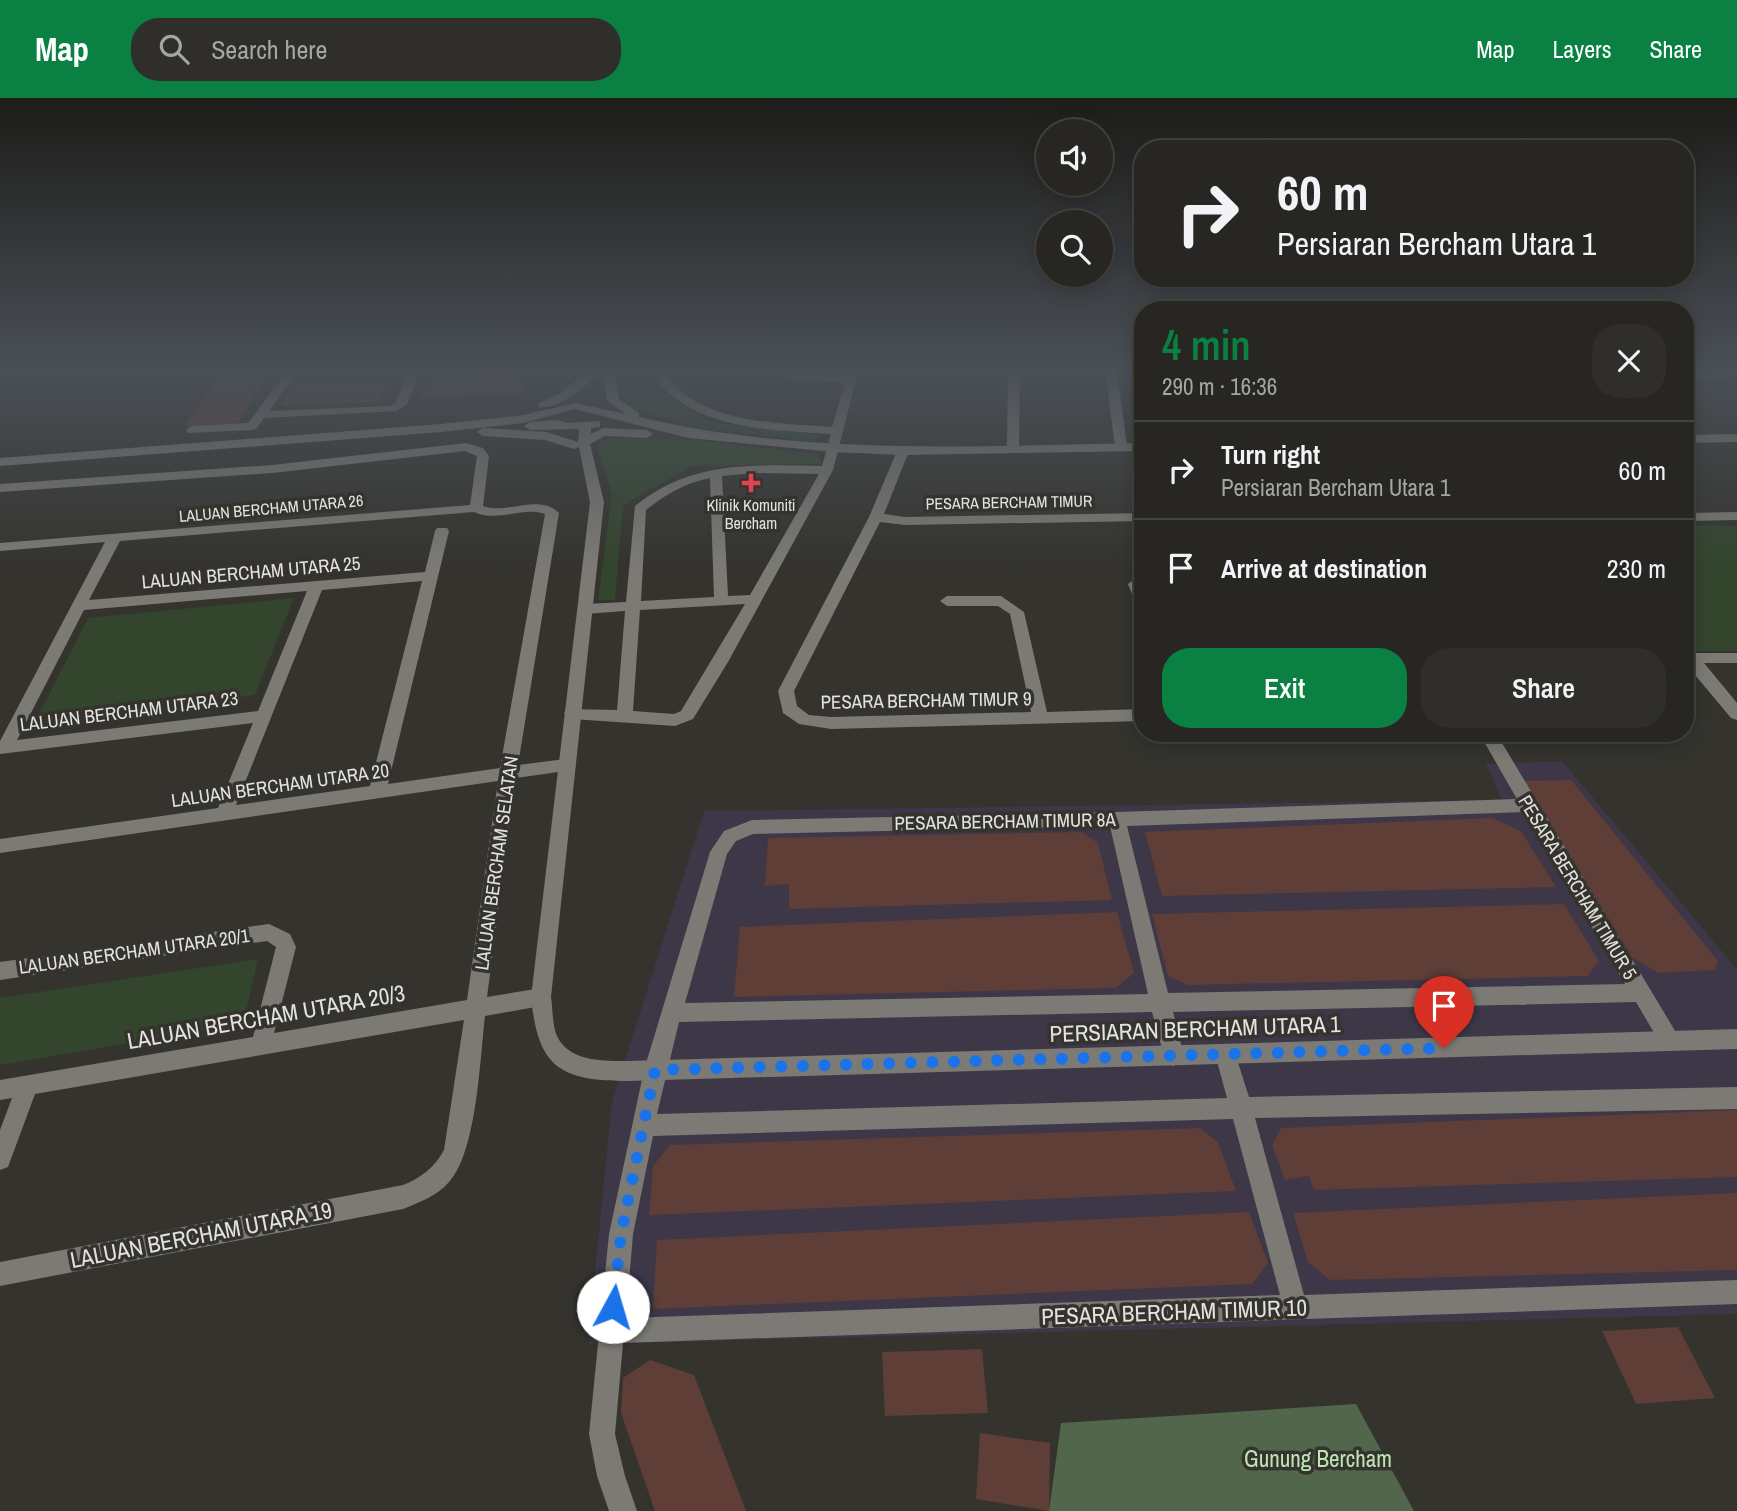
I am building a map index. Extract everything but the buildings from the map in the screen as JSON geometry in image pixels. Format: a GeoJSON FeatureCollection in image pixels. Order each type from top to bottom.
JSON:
{"type":"FeatureCollection","features":[{"type":"Feature","properties":{"kind":"street"},"geometry":{"type":"LineString","coordinates":[[0,464],[356,435]]}},
{"type":"Feature","properties":{"kind":"street"},"geometry":{"type":"LineString","coordinates":[[0,464],[381,435]]}},
{"type":"Feature","properties":{"kind":"street"},"geometry":{"type":"LineString","coordinates":[[533,435],[579,445],[595,435]]}},
{"type":"Feature","properties":{"kind":"street","name":"PERSIARAN BERCHAM UTARA 1"},"geometry":{"type":"LineString","coordinates":[[569,435],[579,445],[583,467],[591,478],[597,502],[565,765],[541,997],[544,1027],[551,1046],[566,1061],[582,1068],[655,1070],[1737,1039]]}},
{"type":"Feature","properties":{"kind":"street"},"geometry":{"type":"LineString","coordinates":[[579,445],[582,435]]}},
{"type":"Feature","properties":{"kind":"street"},"geometry":{"type":"LineString","coordinates":[[701,435],[833,448],[903,451],[1134,447]]}},
{"type":"Feature","properties":{"kind":"street"},"geometry":{"type":"LineString","coordinates":[[572,713],[675,720],[684,718],[720,662],[827,470],[835,435]]}},
{"type":"Feature","properties":{"kind":"street"},"geometry":{"type":"LineString","coordinates":[[1013,435],[1013,449]]}},
{"type":"Feature","properties":{"kind":"street"},"geometry":{"type":"LineString","coordinates":[[1119,435],[1121,447]]}},
{"type":"Feature","properties":{"kind":"street"},"geometry":{"type":"LineString","coordinates":[[1694,439],[1735,439]]}},
{"type":"Feature","properties":{"kind":"street"},"geometry":{"type":"LineString","coordinates":[[0,488],[272,469],[466,447],[479,451],[483,456],[476,508]]}},
{"type":"Feature","properties":{"kind":"street","name":"PESARA BERCHAM TIMUR 9"},"geometry":{"type":"LineString","coordinates":[[903,451],[876,517],[790,683],[785,697],[789,709],[805,720],[831,723],[1134,715]]}},
{"type":"Feature","properties":{"kind":"street"},"geometry":{"type":"LineString","coordinates":[[625,716],[640,509],[660,493],[691,479],[716,472],[827,470]]}},
{"type":"Feature","properties":{"kind":"street"},"geometry":{"type":"LineString","coordinates":[[716,472],[721,601]]}},
{"type":"Feature","properties":{"kind":"street","name":"LALUAN BERCHAM UTARA 26"},"geometry":{"type":"LineString","coordinates":[[0,547],[476,508],[490,512],[544,509]]}},
{"type":"Feature","properties":{"kind":"street","name":"LALUAN BERCHAM SELATAN"},"geometry":{"type":"LineString","coordinates":[[403,1197],[423,1190],[436,1181],[455,1155],[508,774],[552,513],[544,509]]}},
{"type":"Feature","properties":{"kind":"street"},"geometry":{"type":"LineString","coordinates":[[1694,517],[1737,516]]}},
{"type":"Feature","properties":{"kind":"street","name":"PESARA BERCHAM TIMUR"},"geometry":{"type":"LineString","coordinates":[[876,517],[905,521],[1134,517]]}},
{"type":"Feature","properties":{"kind":"street"},"geometry":{"type":"LineString","coordinates":[[377,792],[442,531]]}},
{"type":"Feature","properties":{"kind":"street"},"geometry":{"type":"LineString","coordinates":[[3,747],[114,539]]}},
{"type":"Feature","properties":{"kind":"street","name":"LALUAN BERCHAM UTARA 25"},"geometry":{"type":"LineString","coordinates":[[77,606],[429,576]]}},
{"type":"Feature","properties":{"kind":"street"},"geometry":{"type":"LineString","coordinates":[[225,814],[317,585]]}},
{"type":"Feature","properties":{"kind":"street"},"geometry":{"type":"LineString","coordinates":[[585,609],[755,599]]}},
{"type":"Feature","properties":{"kind":"street"},"geometry":{"type":"LineString","coordinates":[[947,601],[1001,601],[1017,612],[1040,717]]}},
{"type":"Feature","properties":{"kind":"street"},"geometry":{"type":"LineString","coordinates":[[1694,658],[1737,658]]}},
{"type":"Feature","properties":{"kind":"street"},"geometry":{"type":"LineString","coordinates":[[1694,665],[1737,714]]}},
{"type":"Feature","properties":{"kind":"street","name":"LALUAN BERCHAM UTARA 23"},"geometry":{"type":"LineString","coordinates":[[3,747],[264,716]]}},
{"type":"Feature","properties":{"kind":"street","name":"PESARA BERCHAM TIMUR 5"},"geometry":{"type":"LineString","coordinates":[[1492,742],[1670,1041]]}},
{"type":"Feature","properties":{"kind":"street","name":"LALUAN BERCHAM UTARA 20"},"geometry":{"type":"LineString","coordinates":[[0,846],[565,765]]}},
{"type":"Feature","properties":{"kind":"street","name":"PESARA BERCHAM TIMUR 8A"},"geometry":{"type":"LineString","coordinates":[[623,1511],[611,1476],[602,1434],[621,1234],[655,1070],[719,852],[730,836],[740,831],[762,827],[1117,819],[1529,805]]}},
{"type":"Feature","properties":{"kind":"street"},"geometry":{"type":"LineString","coordinates":[[1117,819],[1173,1056]]}},
{"type":"Feature","properties":{"kind":"street","name":"LALUAN BERCHAM UTARA 20/1"},"geometry":{"type":"LineString","coordinates":[[0,971],[269,932],[277,935],[286,947],[261,1045]]}},
{"type":"Feature","properties":{"kind":"street"},"geometry":{"type":"LineString","coordinates":[[671,1013],[1642,993]]}},
{"type":"Feature","properties":{"kind":"street","name":"LALUAN BERCHAM UTARA 20/3"},"geometry":{"type":"LineString","coordinates":[[0,1090],[541,997]]}},
{"type":"Feature","properties":{"kind":"street"},"geometry":{"type":"LineString","coordinates":[[1226,1054],[1296,1309]]}},
{"type":"Feature","properties":{"kind":"street"},"geometry":{"type":"LineString","coordinates":[[0,1159],[28,1085]]}},
{"type":"Feature","properties":{"kind":"street"},"geometry":{"type":"LineString","coordinates":[[642,1125],[1241,1108],[1737,1098]]}},
{"type":"Feature","properties":{"kind":"street","name":"LALUAN BERCHAM UTARA 19"},"geometry":{"type":"LineString","coordinates":[[0,1274],[403,1197]]}},
{"type":"Feature","properties":{"kind":"street","name":"PESARA BERCHAM TIMUR 10"},"geometry":{"type":"LineString","coordinates":[[610,1331],[1737,1292]]}},
{"type":"Feature","properties":{"kind":"shaded area"},"geometry":{"type":"Polygon","coordinates":[[[1562,761],[1737,969],[1737,1314],[588,1344],[612,1101],[704,811],[1502,800],[1486,764],[1562,761]]]}},
{"type":"Feature","properties":{"kind":"green space"},"geometry":{"type":"Polygon","coordinates":[[[757,435],[821,435],[814,442],[757,435]]]}},
{"type":"Feature","properties":{"kind":"green space"},"geometry":{"type":"Polygon","coordinates":[[[609,438],[691,440],[819,454],[822,464],[692,466],[623,505],[615,600],[598,600],[612,494],[596,444],[609,438]]]}},
{"type":"Feature","properties":{"kind":"green space"},"geometry":{"type":"Polygon","coordinates":[[[1694,525],[1737,526],[1737,651],[1694,651],[1694,525]]]}},
{"type":"Feature","properties":{"kind":"green space"},"geometry":{"type":"Polygon","coordinates":[[[294,598],[255,695],[33,726],[88,618],[294,598]]]}},
{"type":"Feature","properties":{"kind":"green space"},"geometry":{"type":"Polygon","coordinates":[[[258,959],[243,1024],[0,1065],[0,998],[258,959]]]}},
{"type":"Feature","properties":{"kind":"green space","name":"Gunung Bercham"},"geometry":{"type":"Polygon","coordinates":[[[1356,1404],[1414,1511],[1049,1511],[1061,1423],[1356,1404]]]}},
{"type":"Feature","properties":{"kind":"place","name":"Klinik Komuniti Bercham"},"geometry":{"type":"Point","coordinates":[751,483]}},
{"type":"Feature","properties":{"kind":"route"},"geometry":{"type":"LineString","coordinates":[[613,1307],[621,1234],[655,1070],[1444,1048]]}}]}
